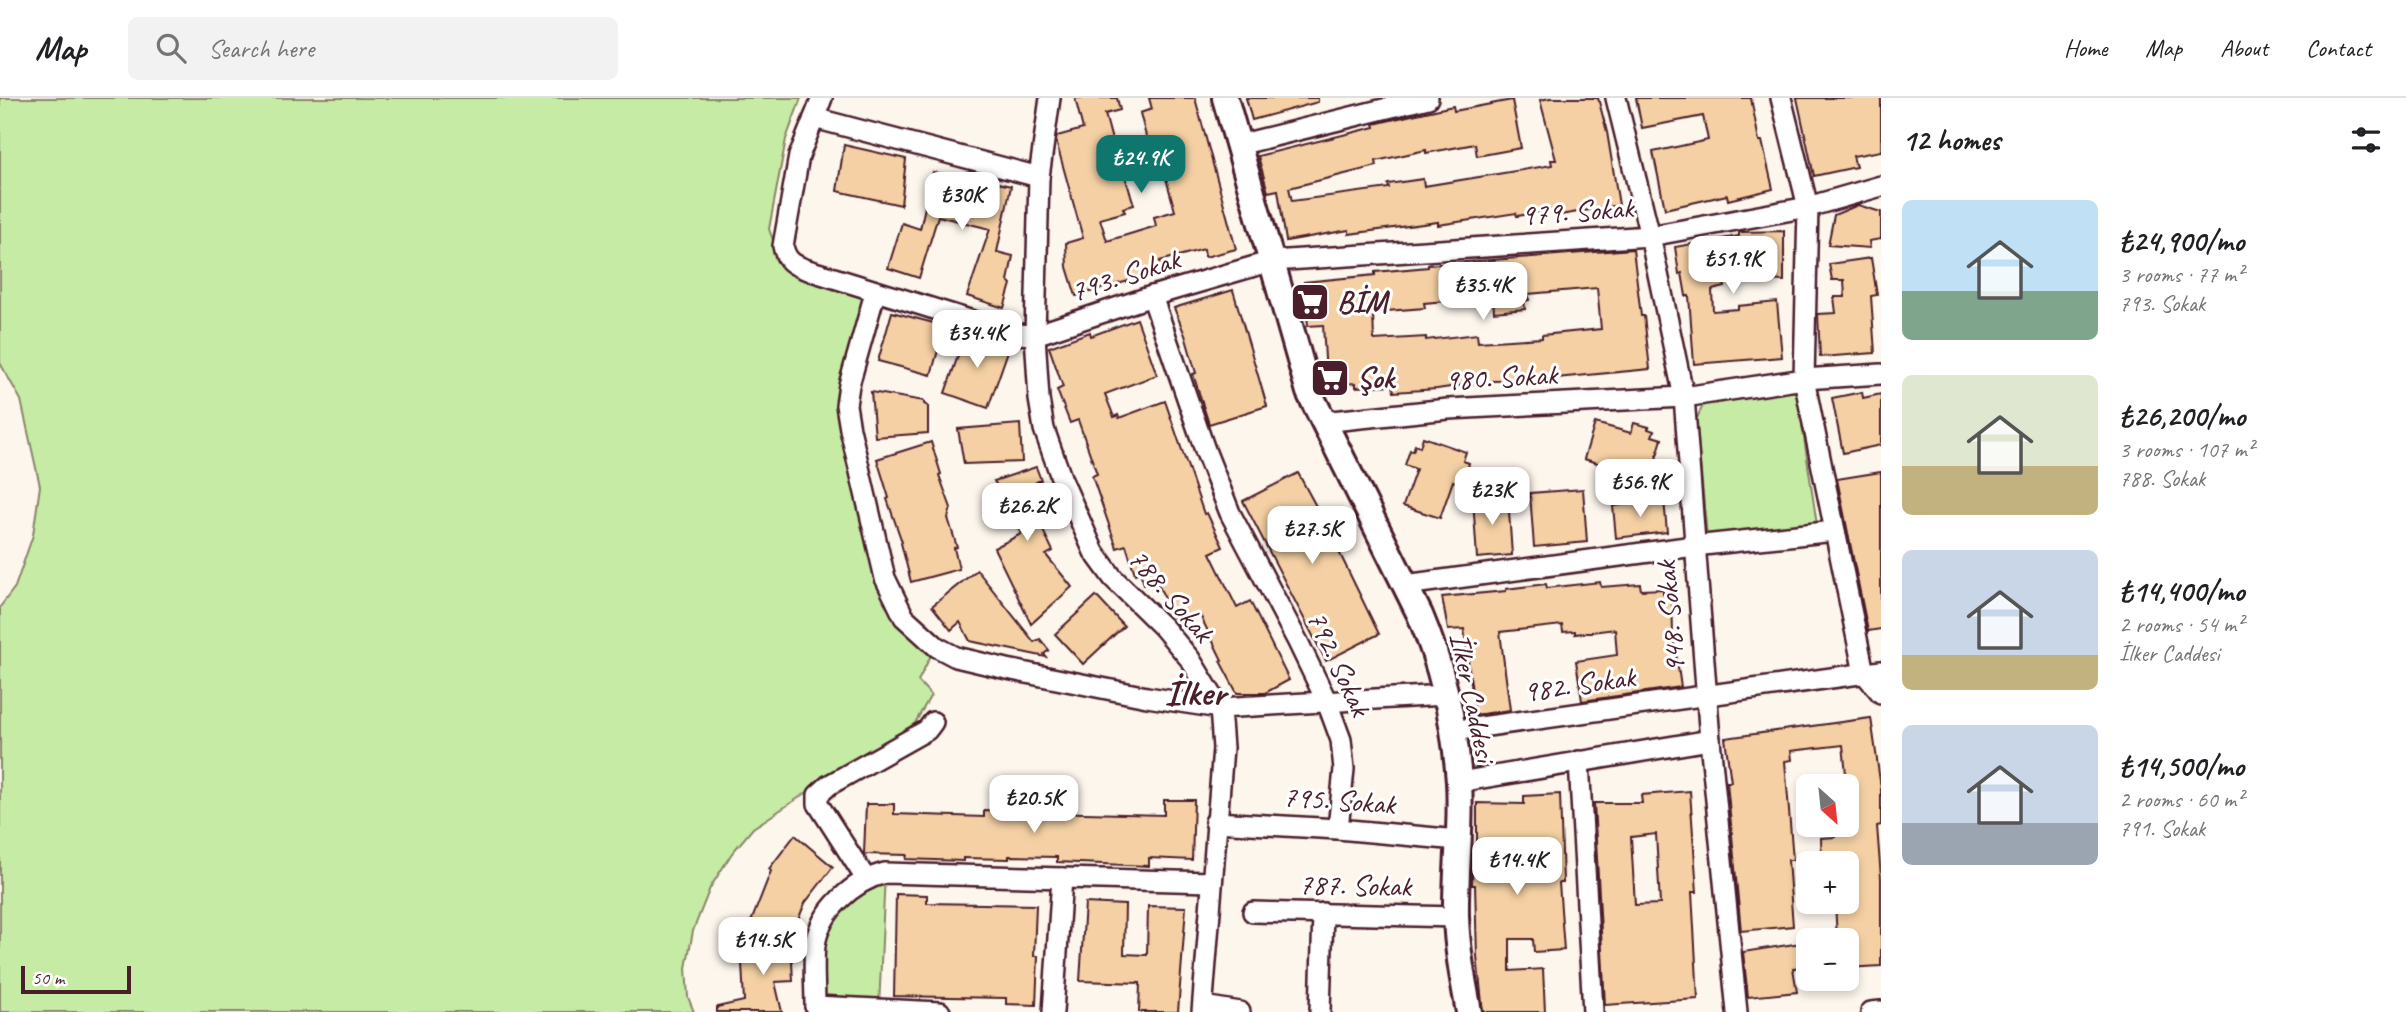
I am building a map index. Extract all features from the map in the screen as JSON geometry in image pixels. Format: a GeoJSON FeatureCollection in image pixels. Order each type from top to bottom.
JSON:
{"type":"FeatureCollection","features":[{"type":"Feature","properties":{"kind":"main road","name":"İlker Caddesi"},"geometry":{"type":"LineString","coordinates":[[1225,98],[1301,369],[1322,422],[1432,644],[1445,695],[1459,782],[1456,917],[1459,961],[1469,1012]]}},
{"type":"Feature","properties":{"kind":"street"},"geometry":{"type":"LineString","coordinates":[[822,98],[814,118],[1039,177]]}},
{"type":"Feature","properties":{"kind":"street","name":"788. Sokak"},"geometry":{"type":"LineString","coordinates":[[1050,98],[1039,177],[1035,335],[1039,399],[1044,429],[1080,525],[1094,552],[1113,578],[1163,627],[1190,659],[1220,708],[1223,748],[1202,1009]]}},
{"type":"Feature","properties":{"kind":"street"},"geometry":{"type":"LineString","coordinates":[[1238,145],[1422,98]]}},
{"type":"Feature","properties":{"kind":"street","name":"948. Sokak"},"geometry":{"type":"LineString","coordinates":[[1616,98],[1650,236],[1684,397],[1710,740],[1737,1012]]}},
{"type":"Feature","properties":{"kind":"street"},"geometry":{"type":"LineString","coordinates":[[1781,98],[1808,207],[1804,379],[1835,531],[1881,693]]}},
{"type":"Feature","properties":{"kind":"street","name":"793. Sokak"},"geometry":{"type":"LineString","coordinates":[[814,118],[799,156],[791,193],[783,246],[786,258],[804,270],[876,293],[1015,334],[1035,335],[1152,296],[1272,261]]}},
{"type":"Feature","properties":{"kind":"street","name":"979. Sokak"},"geometry":{"type":"LineString","coordinates":[[1272,261],[1650,236],[1808,207],[1881,186]]}},
{"type":"Feature","properties":{"kind":"street"},"geometry":{"type":"LineString","coordinates":[[876,293],[849,385],[846,405],[850,429],[885,578],[904,617],[937,647],[956,657],[1007,669],[1220,708],[1445,695]]}},
{"type":"Feature","properties":{"kind":"street","name":"792. Sokak"},"geometry":{"type":"LineString","coordinates":[[1152,296],[1205,450],[1230,513],[1327,702],[1342,740],[1344,768],[1338,829]]}},
{"type":"Feature","properties":{"kind":"street"},"geometry":{"type":"LineString","coordinates":[[1804,379],[1881,374]]}},
{"type":"Feature","properties":{"kind":"street","name":"980. Sokak"},"geometry":{"type":"LineString","coordinates":[[1322,422],[1448,409],[1684,397],[1804,379]]}},
{"type":"Feature","properties":{"kind":"street"},"geometry":{"type":"LineString","coordinates":[[1405,585],[1694,546],[1835,531]]}},
{"type":"Feature","properties":{"kind":"street","name":"982. Sokak"},"geometry":{"type":"LineString","coordinates":[[1452,731],[1873,672]]}},
{"type":"Feature","properties":{"kind":"street"},"geometry":{"type":"LineString","coordinates":[[866,879],[818,804],[818,795],[829,785],[927,730],[933,722]]}},
{"type":"Feature","properties":{"kind":"street"},"geometry":{"type":"LineString","coordinates":[[1459,782],[1710,740]]}},
{"type":"Feature","properties":{"kind":"street"},"geometry":{"type":"LineString","coordinates":[[1579,761],[1592,1012]]}},
{"type":"Feature","properties":{"kind":"street","name":"795. Sokak"},"geometry":{"type":"LineString","coordinates":[[1215,822],[1338,829],[1458,840]]}},
{"type":"Feature","properties":{"kind":"street"},"geometry":{"type":"LineString","coordinates":[[940,1012],[817,1009],[818,935],[838,901],[866,879],[885,873],[1211,882]]}},
{"type":"Feature","properties":{"kind":"street"},"geometry":{"type":"LineString","coordinates":[[1053,1012],[1062,878]]}},
{"type":"Feature","properties":{"kind":"street","name":"787. Sokak"},"geometry":{"type":"LineString","coordinates":[[1254,912],[1456,917]]}},
{"type":"Feature","properties":{"kind":"street"},"geometry":{"type":"LineString","coordinates":[[1320,1012],[1323,913]]}},
{"type":"Feature","properties":{"kind":"street"},"geometry":{"type":"LineString","coordinates":[[1202,1009],[1240,1012]]}},
{"type":"Feature","properties":{"kind":"street"},"geometry":{"type":"LineString","coordinates":[[1871,1012],[1881,1011]]}},
{"type":"Feature","properties":{"kind":"green space"},"geometry":{"type":"Polygon","coordinates":[[[0,98],[801,98],[786,139],[769,229],[778,254],[866,287],[848,354],[880,579],[932,653],[918,681],[931,695],[915,723],[893,740],[753,828],[732,853],[710,888],[693,931],[686,968],[688,997],[694,1012],[0,1012],[0,607],[15,587],[33,535],[40,486],[21,400],[0,363],[0,98]]]}},
{"type":"Feature","properties":{"kind":"green space"},"geometry":{"type":"Polygon","coordinates":[[[1797,391],[1817,525],[1707,536],[1696,420],[1705,401],[1797,391]]]}},
{"type":"Feature","properties":{"kind":"green space"},"geometry":{"type":"Polygon","coordinates":[[[885,873],[879,1009],[819,1012],[826,918],[885,873]]]}},
{"type":"Feature","properties":{"kind":"building"},"geometry":{"type":"Polygon","coordinates":[[[1075,98],[1117,98],[1120,110],[1105,114],[1121,174],[1124,173],[1134,205],[1123,208],[1125,212],[1100,219],[1107,241],[1156,226],[1154,217],[1175,211],[1157,146],[1149,148],[1140,113],[1152,109],[1149,98],[1195,98],[1236,249],[1205,257],[1204,249],[1160,261],[1163,271],[1076,296],[1067,267],[1066,243],[1083,238],[1056,141],[1057,136],[1083,129],[1075,98]]]}},
{"type":"Feature","properties":{"kind":"building"},"geometry":{"type":"Polygon","coordinates":[[[1246,98],[1318,98],[1318,102],[1252,120],[1246,98]]]}},
{"type":"Feature","properties":{"kind":"building"},"geometry":{"type":"Polygon","coordinates":[[[1598,98],[1607,132],[1619,205],[1560,215],[1559,209],[1349,234],[1349,230],[1286,241],[1278,190],[1268,192],[1258,156],[1412,115],[1453,106],[1454,111],[1512,100],[1521,148],[1477,156],[1475,144],[1426,153],[1426,150],[1376,161],[1377,166],[1289,188],[1292,201],[1389,188],[1388,184],[1423,179],[1424,186],[1552,165],[1551,160],[1556,160],[1540,100],[1598,98]]]}},
{"type":"Feature","properties":{"kind":"building"},"geometry":{"type":"Polygon","coordinates":[[[1636,98],[1751,98],[1759,141],[1762,141],[1773,189],[1728,200],[1727,195],[1665,209],[1653,152],[1708,140],[1703,116],[1642,128],[1636,98]]]}},
{"type":"Feature","properties":{"kind":"building"},"geometry":{"type":"Polygon","coordinates":[[[1797,98],[1881,98],[1881,151],[1853,156],[1856,167],[1814,176],[1797,98]]]}},
{"type":"Feature","properties":{"kind":"building"},"geometry":{"type":"Polygon","coordinates":[[[844,145],[906,159],[901,205],[837,191],[844,145]]]}},
{"type":"Feature","properties":{"kind":"building"},"geometry":{"type":"Polygon","coordinates":[[[933,172],[1011,186],[997,252],[1013,256],[1008,281],[1011,284],[1004,308],[967,296],[990,229],[938,216],[919,278],[888,268],[902,223],[920,229],[933,172]]]}},
{"type":"Feature","properties":{"kind":"building"},"geometry":{"type":"Polygon","coordinates":[[[1858,205],[1881,212],[1881,239],[1869,241],[1870,248],[1828,245],[1834,215],[1858,205]]]}},
{"type":"Feature","properties":{"kind":"building"},"geometry":{"type":"Polygon","coordinates":[[[1784,231],[1784,281],[1723,278],[1725,287],[1712,290],[1713,311],[1777,302],[1782,357],[1694,364],[1689,296],[1686,296],[1682,273],[1679,274],[1675,247],[1739,236],[1739,232],[1784,231]]]}},
{"type":"Feature","properties":{"kind":"building"},"geometry":{"type":"Polygon","coordinates":[[[1633,249],[1650,369],[1535,380],[1492,381],[1394,392],[1393,385],[1356,387],[1356,383],[1341,384],[1340,375],[1326,375],[1323,325],[1308,326],[1304,282],[1375,275],[1375,272],[1428,265],[1633,249]],[[1597,288],[1528,294],[1529,300],[1524,301],[1525,309],[1494,312],[1493,297],[1424,303],[1425,308],[1373,312],[1374,340],[1426,337],[1426,340],[1477,334],[1478,342],[1542,338],[1542,335],[1601,329],[1597,288]]]}},
{"type":"Feature","properties":{"kind":"building"},"geometry":{"type":"Polygon","coordinates":[[[1871,258],[1877,295],[1871,296],[1875,353],[1820,357],[1818,314],[1836,313],[1834,297],[1845,297],[1844,280],[1832,280],[1829,264],[1871,258]]]}},
{"type":"Feature","properties":{"kind":"building"},"geometry":{"type":"Polygon","coordinates":[[[1233,290],[1267,406],[1209,424],[1193,374],[1196,373],[1185,335],[1174,308],[1233,290]]]}},
{"type":"Feature","properties":{"kind":"building"},"geometry":{"type":"Polygon","coordinates":[[[892,312],[945,326],[931,375],[878,361],[892,312]]]}},
{"type":"Feature","properties":{"kind":"building"},"geometry":{"type":"Polygon","coordinates":[[[1137,319],[1157,375],[1105,394],[1114,417],[1118,415],[1119,418],[1165,401],[1204,514],[1207,513],[1223,547],[1210,553],[1237,608],[1250,601],[1289,680],[1265,693],[1237,693],[1200,615],[1178,626],[1156,580],[1144,584],[1140,572],[1135,574],[1126,545],[1117,548],[1092,476],[1097,474],[1078,420],[1070,423],[1057,390],[1063,387],[1049,347],[1090,332],[1091,336],[1137,319]]]}},
{"type":"Feature","properties":{"kind":"building"},"geometry":{"type":"Polygon","coordinates":[[[966,333],[1009,348],[988,408],[945,393],[966,333]]]}},
{"type":"Feature","properties":{"kind":"building"},"geometry":{"type":"Polygon","coordinates":[[[871,392],[924,401],[928,406],[928,433],[875,437],[871,392]]]}},
{"type":"Feature","properties":{"kind":"building"},"geometry":{"type":"Polygon","coordinates":[[[1862,392],[1863,398],[1881,394],[1881,445],[1843,453],[1832,398],[1862,392]]]}},
{"type":"Feature","properties":{"kind":"building"},"geometry":{"type":"Polygon","coordinates":[[[1595,423],[1631,433],[1634,423],[1649,427],[1648,429],[1654,431],[1652,436],[1662,439],[1647,489],[1618,481],[1621,470],[1584,459],[1595,423]]]}},
{"type":"Feature","properties":{"kind":"building"},"geometry":{"type":"Polygon","coordinates":[[[1020,424],[1022,462],[964,464],[958,429],[1020,424]]]}},
{"type":"Feature","properties":{"kind":"building"},"geometry":{"type":"Polygon","coordinates":[[[1423,437],[1466,452],[1463,461],[1469,463],[1465,485],[1453,481],[1440,518],[1403,506],[1416,469],[1405,465],[1410,450],[1413,451],[1415,445],[1420,447],[1423,437]]]}},
{"type":"Feature","properties":{"kind":"building"},"geometry":{"type":"Polygon","coordinates":[[[931,442],[951,508],[948,518],[957,547],[954,548],[959,569],[911,582],[877,459],[931,442]]]}},
{"type":"Feature","properties":{"kind":"building"},"geometry":{"type":"Polygon","coordinates":[[[1036,467],[1041,480],[1036,482],[1044,500],[1047,499],[1054,513],[1037,518],[1053,551],[1046,555],[1072,587],[1031,624],[994,548],[1021,534],[1012,515],[997,520],[985,492],[997,486],[994,481],[1036,467]]]}},
{"type":"Feature","properties":{"kind":"building"},"geometry":{"type":"Polygon","coordinates":[[[1881,472],[1881,629],[1868,631],[1837,479],[1881,472]]]}},
{"type":"Feature","properties":{"kind":"building"},"geometry":{"type":"Polygon","coordinates":[[[1298,473],[1379,634],[1326,661],[1243,501],[1298,473]]]}},
{"type":"Feature","properties":{"kind":"building"},"geometry":{"type":"Polygon","coordinates":[[[1583,489],[1587,542],[1534,547],[1530,493],[1583,489]]]}},
{"type":"Feature","properties":{"kind":"building"},"geometry":{"type":"Polygon","coordinates":[[[1508,497],[1512,555],[1477,558],[1473,499],[1508,497]]]}},
{"type":"Feature","properties":{"kind":"building"},"geometry":{"type":"Polygon","coordinates":[[[1664,500],[1667,532],[1616,538],[1613,506],[1664,500]]]}},
{"type":"Feature","properties":{"kind":"building"},"geometry":{"type":"Polygon","coordinates":[[[977,570],[1034,642],[1040,639],[1049,650],[1044,654],[1046,657],[970,641],[960,622],[951,630],[932,606],[977,570]]]}},
{"type":"Feature","properties":{"kind":"building"},"geometry":{"type":"Polygon","coordinates":[[[1600,582],[1601,587],[1640,584],[1641,590],[1663,589],[1663,594],[1672,594],[1673,634],[1681,687],[1582,701],[1576,661],[1617,655],[1615,629],[1575,634],[1575,631],[1563,632],[1562,625],[1500,632],[1510,710],[1475,715],[1464,629],[1448,630],[1442,597],[1546,584],[1547,588],[1600,582]]]}},
{"type":"Feature","properties":{"kind":"building"},"geometry":{"type":"Polygon","coordinates":[[[1096,596],[1124,626],[1083,664],[1055,634],[1096,596]]]}},
{"type":"Feature","properties":{"kind":"building"},"geometry":{"type":"Polygon","coordinates":[[[1871,718],[1881,788],[1881,825],[1877,826],[1881,878],[1881,966],[1859,967],[1859,928],[1836,928],[1836,914],[1859,914],[1859,851],[1822,851],[1821,838],[1859,837],[1859,774],[1846,774],[1843,745],[1791,751],[1792,760],[1785,761],[1793,860],[1788,860],[1793,926],[1741,931],[1727,782],[1731,782],[1725,738],[1871,718]]]}},
{"type":"Feature","properties":{"kind":"building"},"geometry":{"type":"Polygon","coordinates":[[[1690,791],[1697,892],[1692,892],[1698,999],[1605,1005],[1594,803],[1642,803],[1641,795],[1690,791]],[[1656,834],[1631,837],[1635,905],[1660,904],[1656,834]]]}},
{"type":"Feature","properties":{"kind":"building"},"geometry":{"type":"Polygon","coordinates":[[[1560,794],[1563,883],[1559,883],[1564,950],[1534,952],[1533,939],[1510,939],[1510,971],[1543,969],[1545,1012],[1483,1012],[1477,956],[1475,885],[1472,885],[1473,857],[1477,857],[1477,803],[1524,804],[1524,796],[1560,794]]]}},
{"type":"Feature","properties":{"kind":"building"},"geometry":{"type":"Polygon","coordinates":[[[1164,800],[1194,800],[1192,860],[1149,858],[1149,866],[1057,862],[1057,857],[1009,856],[1009,859],[963,858],[963,861],[864,854],[866,804],[894,804],[894,814],[984,817],[984,810],[1022,811],[1022,802],[1046,803],[1045,812],[1164,815],[1164,800]]]}},
{"type":"Feature","properties":{"kind":"building"},"geometry":{"type":"Polygon","coordinates":[[[795,835],[833,867],[805,903],[793,932],[751,922],[771,871],[769,869],[795,835]]]}},
{"type":"Feature","properties":{"kind":"building"},"geometry":{"type":"Polygon","coordinates":[[[896,894],[927,895],[927,903],[1036,905],[1036,1005],[1006,1004],[1006,998],[894,996],[896,894]]]}},
{"type":"Feature","properties":{"kind":"building"},"geometry":{"type":"Polygon","coordinates":[[[1085,903],[1125,905],[1124,954],[1147,955],[1148,906],[1186,907],[1178,1012],[1139,1012],[1140,983],[1080,981],[1085,903]]]}},
{"type":"Feature","properties":{"kind":"building"},"geometry":{"type":"Polygon","coordinates":[[[791,943],[793,981],[775,982],[782,1012],[717,1012],[717,1007],[744,1001],[741,945],[791,943]]]}},
{"type":"Feature","properties":{"kind":"building"},"geometry":{"type":"Polygon","coordinates":[[[1796,944],[1796,968],[1793,968],[1797,992],[1748,997],[1743,952],[1796,944]]]}},
{"type":"Feature","properties":{"kind":"place","name":"BİM"},"geometry":{"type":"Point","coordinates":[1310,302]}},
{"type":"Feature","properties":{"kind":"place","name":"Şok"},"geometry":{"type":"Point","coordinates":[1330,378]}},
{"type":"Feature","properties":{"kind":"district","name":"İlker"},"geometry":{"type":"Point","coordinates":[1195,692]}}]}
